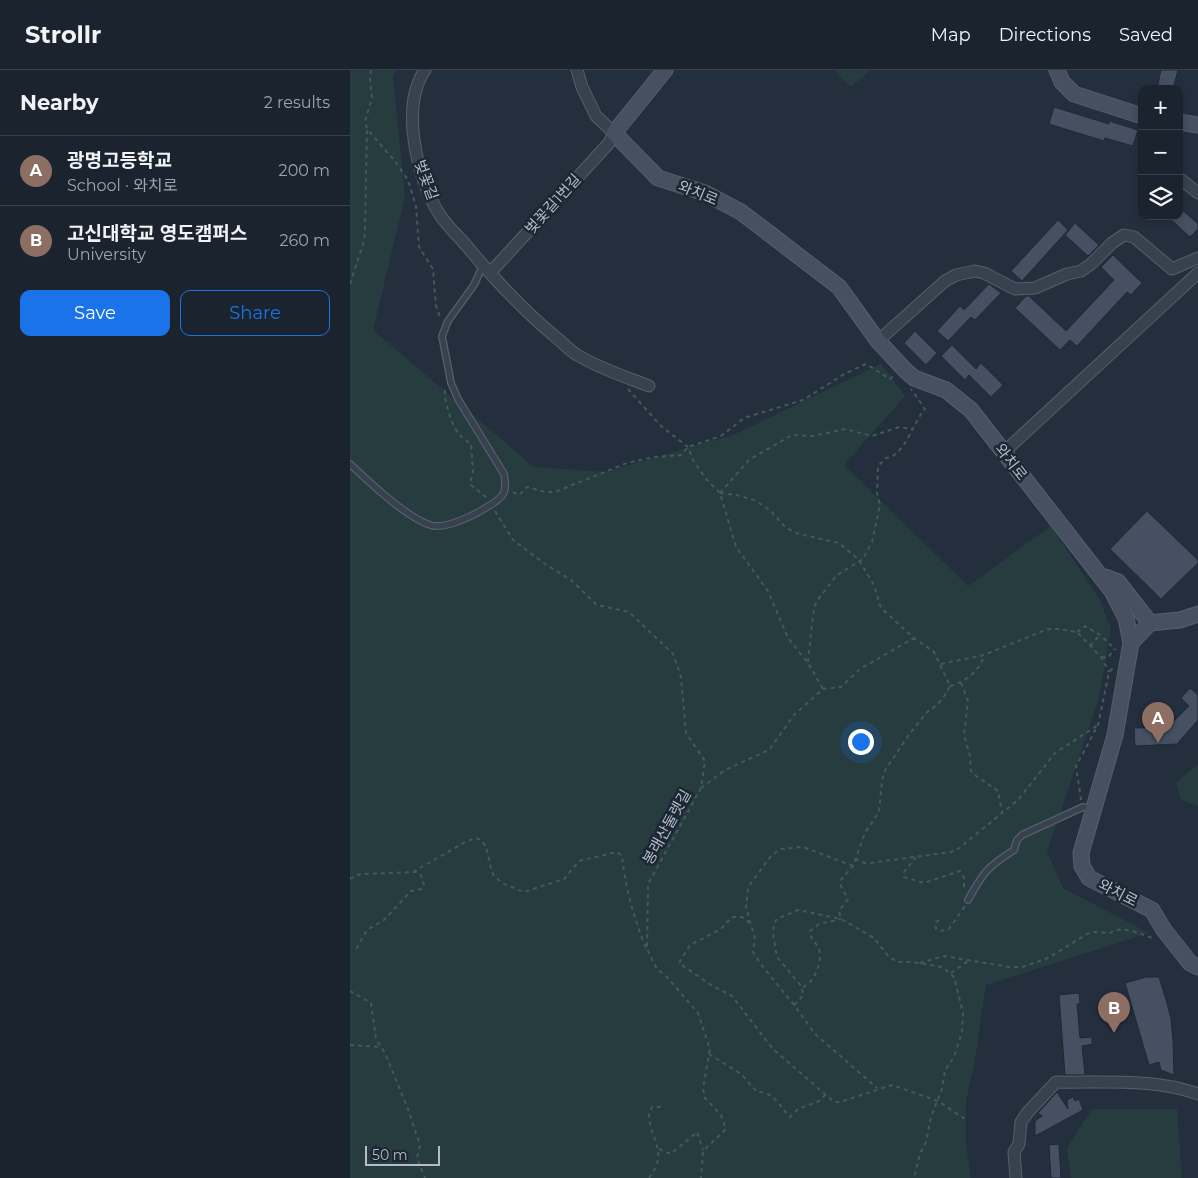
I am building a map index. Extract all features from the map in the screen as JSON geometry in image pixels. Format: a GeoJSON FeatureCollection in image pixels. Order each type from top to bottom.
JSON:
{"type":"FeatureCollection","features":[{"type":"Feature","properties":{"kind":"main road"},"geometry":{"type":"LineString","coordinates":[[614,133],[665,70]]}},
{"type":"Feature","properties":{"kind":"main road"},"geometry":{"type":"LineString","coordinates":[[1057,70],[1062,82],[1074,94],[1138,115]]}},
{"type":"Feature","properties":{"kind":"main road"},"geometry":{"type":"LineString","coordinates":[[1183,123],[1198,125]]}},
{"type":"Feature","properties":{"kind":"main road","name":"와치로"},"geometry":{"type":"LineString","coordinates":[[614,133],[658,178],[705,194],[741,212],[839,287],[878,341],[902,368],[914,378],[946,390],[971,410],[1112,591],[1126,618],[1131,643],[1115,735],[1088,808],[1081,853],[1082,866],[1089,878],[1152,910],[1190,963],[1198,968]]}},
{"type":"Feature","properties":{"kind":"main road"},"geometry":{"type":"LineString","coordinates":[[1100,575],[1118,582],[1150,623]]}},
{"type":"Feature","properties":{"kind":"main road"},"geometry":{"type":"LineString","coordinates":[[1131,643],[1150,623],[1180,620],[1198,614]]}},
{"type":"Feature","properties":{"kind":"street","name":"벚꽃길"},"geometry":{"type":"LineString","coordinates":[[425,70],[414,94],[413,121],[416,153],[422,176],[438,212],[486,269],[537,322],[578,356],[649,386]]}},
{"type":"Feature","properties":{"kind":"street"},"geometry":{"type":"LineString","coordinates":[[577,70],[582,87],[596,116],[614,133]]}},
{"type":"Feature","properties":{"kind":"street","name":"벚꽃길1번길"},"geometry":{"type":"LineString","coordinates":[[486,269],[609,143],[614,133]]}},
{"type":"Feature","properties":{"kind":"street"},"geometry":{"type":"LineString","coordinates":[[1183,181],[1198,193]]}},
{"type":"Feature","properties":{"kind":"street"},"geometry":{"type":"LineString","coordinates":[[878,341],[945,281],[963,272],[975,271],[984,273],[1015,290],[1035,288],[1067,274],[1081,271],[1091,264],[1112,243],[1124,235],[1134,237],[1187,282]]}},
{"type":"Feature","properties":{"kind":"street"},"geometry":{"type":"LineString","coordinates":[[1172,269],[1198,258]]}},
{"type":"Feature","properties":{"kind":"street"},"geometry":{"type":"LineString","coordinates":[[1004,452],[1198,273]]}},
{"type":"Feature","properties":{"kind":"street"},"geometry":{"type":"LineString","coordinates":[[1016,1178],[1014,1152],[1019,1144],[1021,1122],[1056,1082],[1131,1083],[1181,1088],[1198,1094]]}},
{"type":"Feature","properties":{"kind":"lane"},"geometry":{"type":"LineString","coordinates":[[350,464],[403,510],[431,526],[450,524],[474,516],[501,499],[506,483],[504,474],[458,399],[451,383],[442,336],[448,321],[486,269]]}},
{"type":"Feature","properties":{"kind":"lane"},"geometry":{"type":"LineString","coordinates":[[968,900],[988,867],[1014,850],[1017,840],[1022,835],[1088,808]]}},
{"type":"Feature","properties":{"kind":"path"},"geometry":{"type":"LineString","coordinates":[[350,284],[364,241],[367,129],[365,120],[372,98],[371,70]]}},
{"type":"Feature","properties":{"kind":"path"},"geometry":{"type":"LineString","coordinates":[[367,129],[394,160],[408,180],[416,206],[419,247],[433,269],[436,306],[445,328]]}},
{"type":"Feature","properties":{"kind":"path"},"geometry":{"type":"LineString","coordinates":[[505,487],[519,495],[527,487],[555,492],[627,463],[654,457],[681,455],[688,447],[721,436],[744,418],[803,400],[855,367],[866,364],[890,379],[902,368]]}},
{"type":"Feature","properties":{"kind":"path"},"geometry":{"type":"LineString","coordinates":[[617,374],[638,402],[669,433],[688,447],[693,460],[706,479],[720,493],[736,547],[768,591],[788,638],[808,663],[823,689]]}},
{"type":"Feature","properties":{"kind":"path"},"geometry":{"type":"LineString","coordinates":[[808,663],[816,602],[837,575],[862,559],[872,542],[880,505],[877,493],[878,466],[886,458],[890,458],[902,448],[918,417],[925,409],[910,387],[914,378]]}},
{"type":"Feature","properties":{"kind":"path","name":"봉래산둘렛길"},"geometry":{"type":"LineString","coordinates":[[445,383],[444,399],[455,426],[458,433],[471,444],[473,471],[470,484],[487,498],[513,540],[545,564],[571,580],[597,605],[628,612],[673,654],[681,677],[686,733],[705,761],[701,788],[648,884],[646,949]]}},
{"type":"Feature","properties":{"kind":"path"},"geometry":{"type":"LineString","coordinates":[[720,493],[749,460],[792,435],[813,436],[845,429],[872,436],[899,427],[912,429]]}},
{"type":"Feature","properties":{"kind":"path"},"geometry":{"type":"LineString","coordinates":[[720,493],[754,500],[770,510],[786,528],[806,536],[839,543],[859,560],[874,585],[881,608],[914,638],[934,652],[950,686]]}},
{"type":"Feature","properties":{"kind":"path"},"geometry":{"type":"LineString","coordinates":[[1077,632],[1085,626],[1100,635],[1115,648],[1108,658],[1102,657]]}},
{"type":"Feature","properties":{"kind":"path"},"geometry":{"type":"LineString","coordinates":[[941,664],[984,655],[1048,629],[1077,632],[1102,657],[1109,672],[1098,725],[1076,766],[1088,808]]}},
{"type":"Feature","properties":{"kind":"path"},"geometry":{"type":"LineString","coordinates":[[1090,646],[1100,635]]}},
{"type":"Feature","properties":{"kind":"path"},"geometry":{"type":"LineString","coordinates":[[701,788],[725,770],[769,750],[794,715],[823,689],[841,687],[860,668],[914,638]]}},
{"type":"Feature","properties":{"kind":"path"},"geometry":{"type":"LineString","coordinates":[[841,919],[839,911],[848,900],[841,886],[841,880],[853,866],[865,833],[879,812],[884,772],[927,712],[937,705],[950,686],[960,683],[982,664],[984,655]]}},
{"type":"Feature","properties":{"kind":"path"},"geometry":{"type":"LineString","coordinates":[[960,683],[968,701],[964,736],[970,756],[971,771],[998,790],[1001,797],[1002,812]]}},
{"type":"Feature","properties":{"kind":"path"},"geometry":{"type":"LineString","coordinates":[[855,859],[870,863],[951,852],[958,849],[1023,796],[1055,753],[1098,725]]}},
{"type":"Feature","properties":{"kind":"path"},"geometry":{"type":"LineString","coordinates":[[413,872],[465,842],[476,838],[486,846],[494,876],[504,884],[524,892],[564,879],[579,862],[618,852],[622,856],[624,874],[646,949],[657,969],[667,977],[698,1013],[710,1049],[703,1088],[705,1098],[721,1115],[726,1129],[704,1151]]}},
{"type":"Feature","properties":{"kind":"path"},"geometry":{"type":"LineString","coordinates":[[853,866],[803,847],[786,847],[776,850],[748,888],[746,908],[755,938],[752,948],[754,955],[815,1034],[878,1089]]}},
{"type":"Feature","properties":{"kind":"path"},"geometry":{"type":"LineString","coordinates":[[916,857],[904,872],[904,877],[924,883],[960,871],[964,878],[965,896],[968,900],[949,929],[936,930],[935,924],[939,920]]}},
{"type":"Feature","properties":{"kind":"path"},"geometry":{"type":"LineString","coordinates":[[350,879],[363,874],[413,872],[421,875],[423,888],[411,892],[384,920],[367,930],[355,951]]}},
{"type":"Feature","properties":{"kind":"path"},"geometry":{"type":"LineString","coordinates":[[794,1005],[803,996],[802,987],[777,957],[773,934],[774,923],[782,916],[798,910],[841,919],[874,938],[888,957],[898,962],[938,966],[954,977],[963,1013],[962,1032],[954,1057],[945,1070],[938,1101],[930,1117],[926,1142],[920,1154],[914,1178]]}},
{"type":"Feature","properties":{"kind":"path"},"geometry":{"type":"LineString","coordinates":[[750,923],[742,917],[732,917],[722,929],[690,945],[679,963],[711,985],[732,996],[773,1049],[836,1102],[892,1085],[938,1101],[968,1121]]}},
{"type":"Feature","properties":{"kind":"path"},"geometry":{"type":"LineString","coordinates":[[802,987],[808,985],[813,980],[820,958],[820,950],[810,937],[810,931],[819,924],[841,919]]}},
{"type":"Feature","properties":{"kind":"path"},"geometry":{"type":"LineString","coordinates":[[918,964],[941,956],[1009,967],[1022,967],[1048,958],[1087,934],[1110,933],[1116,930],[1127,931],[1167,943],[1174,942]]}},
{"type":"Feature","properties":{"kind":"path"},"geometry":{"type":"LineString","coordinates":[[950,973],[968,961]]}},
{"type":"Feature","properties":{"kind":"path"},"geometry":{"type":"LineString","coordinates":[[350,991],[371,1003],[376,1039],[385,1053],[408,1109],[420,1144],[417,1158],[425,1178]]}},
{"type":"Feature","properties":{"kind":"path"},"geometry":{"type":"LineString","coordinates":[[350,1045],[381,1047]]}},
{"type":"Feature","properties":{"kind":"path"},"geometry":{"type":"LineString","coordinates":[[710,1054],[741,1074],[757,1092],[766,1093],[774,1097],[790,1117],[798,1109],[819,1101],[826,1094]]}},
{"type":"Feature","properties":{"kind":"path"},"geometry":{"type":"LineString","coordinates":[[649,1178],[657,1166],[659,1149],[648,1113],[652,1107],[662,1107]]}},
{"type":"Feature","properties":{"kind":"path"},"geometry":{"type":"LineString","coordinates":[[659,1149],[671,1154],[697,1132],[704,1151],[701,1178]]}},
{"type":"Feature","properties":{"kind":"green space"},"geometry":{"type":"Polygon","coordinates":[[[350,70],[397,70],[393,76],[405,197],[373,330],[534,467],[605,472],[733,435],[881,364],[905,396],[844,465],[968,586],[1051,526],[1100,600],[1111,629],[1099,698],[1047,852],[1063,888],[1149,933],[986,985],[974,1066],[966,1101],[966,1145],[971,1178],[350,1178],[350,70]]]}},
{"type":"Feature","properties":{"kind":"green space"},"geometry":{"type":"Polygon","coordinates":[[[837,70],[871,70],[851,87],[835,72],[837,70]]]}},
{"type":"Feature","properties":{"kind":"green space"},"geometry":{"type":"Polygon","coordinates":[[[1198,765],[1198,806],[1181,800],[1176,782],[1198,765]]]}},
{"type":"Feature","properties":{"kind":"green space"},"geometry":{"type":"Polygon","coordinates":[[[1092,1109],[1177,1109],[1182,1178],[1071,1178],[1067,1148],[1092,1109]]]}},
{"type":"Feature","properties":{"kind":"building"},"geometry":{"type":"Polygon","coordinates":[[[1161,70],[1178,70],[1174,85],[1158,85],[1161,70]]]}},
{"type":"Feature","properties":{"kind":"building"},"geometry":{"type":"Polygon","coordinates":[[[1054,107],[1109,124],[1109,121],[1138,130],[1133,146],[1105,138],[1104,141],[1049,124],[1054,107]]]}},
{"type":"Feature","properties":{"kind":"building"},"geometry":{"type":"Polygon","coordinates":[[[1183,211],[1198,224],[1198,229],[1190,237],[1171,220],[1183,220],[1183,211]]]}},
{"type":"Feature","properties":{"kind":"building"},"geometry":{"type":"Polygon","coordinates":[[[1058,220],[1068,230],[1022,281],[1011,271],[1058,220]]]}},
{"type":"Feature","properties":{"kind":"building"},"geometry":{"type":"Polygon","coordinates":[[[1075,223],[1099,245],[1088,256],[1065,235],[1075,223]]]}},
{"type":"Feature","properties":{"kind":"building"},"geometry":{"type":"Polygon","coordinates":[[[1113,255],[1142,283],[1131,295],[1127,292],[1077,346],[1070,340],[1060,350],[1015,308],[1026,296],[1029,296],[1066,331],[1114,280],[1101,267],[1113,255]]]}},
{"type":"Feature","properties":{"kind":"building"},"geometry":{"type":"Polygon","coordinates":[[[989,284],[1001,293],[975,320],[971,317],[948,341],[937,331],[960,306],[964,310],[989,284]]]}},
{"type":"Feature","properties":{"kind":"building"},"geometry":{"type":"Polygon","coordinates":[[[915,331],[937,353],[926,365],[904,343],[915,331]]]}},
{"type":"Feature","properties":{"kind":"building"},"geometry":{"type":"Polygon","coordinates":[[[952,345],[976,369],[981,363],[1003,385],[991,397],[969,375],[965,380],[941,356],[952,345]]]}},
{"type":"Feature","properties":{"kind":"building"},"geometry":{"type":"Polygon","coordinates":[[[1147,511],[1198,560],[1198,563],[1161,599],[1110,549],[1147,511]]]}},
{"type":"Feature","properties":{"kind":"building"},"geometry":{"type":"Polygon","coordinates":[[[1190,688],[1198,695],[1198,720],[1177,744],[1135,746],[1134,728],[1168,727],[1189,706],[1181,698],[1190,688]]]}},
{"type":"Feature","properties":{"kind":"building"},"geometry":{"type":"Polygon","coordinates":[[[1146,977],[1159,977],[1167,1003],[1171,1019],[1174,1075],[1161,1070],[1159,1062],[1149,1065],[1125,983],[1146,977]]]}},
{"type":"Feature","properties":{"kind":"building"},"geometry":{"type":"Polygon","coordinates":[[[1079,993],[1080,1004],[1077,1004],[1080,1038],[1092,1037],[1092,1044],[1082,1046],[1085,1075],[1065,1075],[1059,995],[1079,993]]]}},
{"type":"Feature","properties":{"kind":"building"},"geometry":{"type":"Polygon","coordinates":[[[1057,1092],[1068,1109],[1067,1100],[1073,1097],[1075,1101],[1079,1099],[1083,1110],[1035,1136],[1035,1121],[1042,1116],[1038,1113],[1057,1092]]]}},
{"type":"Feature","properties":{"kind":"building"},"geometry":{"type":"Polygon","coordinates":[[[1059,1144],[1061,1178],[1051,1178],[1049,1145],[1059,1144]]]}},
{"type":"Feature","properties":{"kind":"place","name":"광명고등학교"},"geometry":{"type":"Point","coordinates":[1158,743]}},
{"type":"Feature","properties":{"kind":"place","name":"고신대학교 영도캠퍼스"},"geometry":{"type":"Point","coordinates":[1114,1033]}}]}
